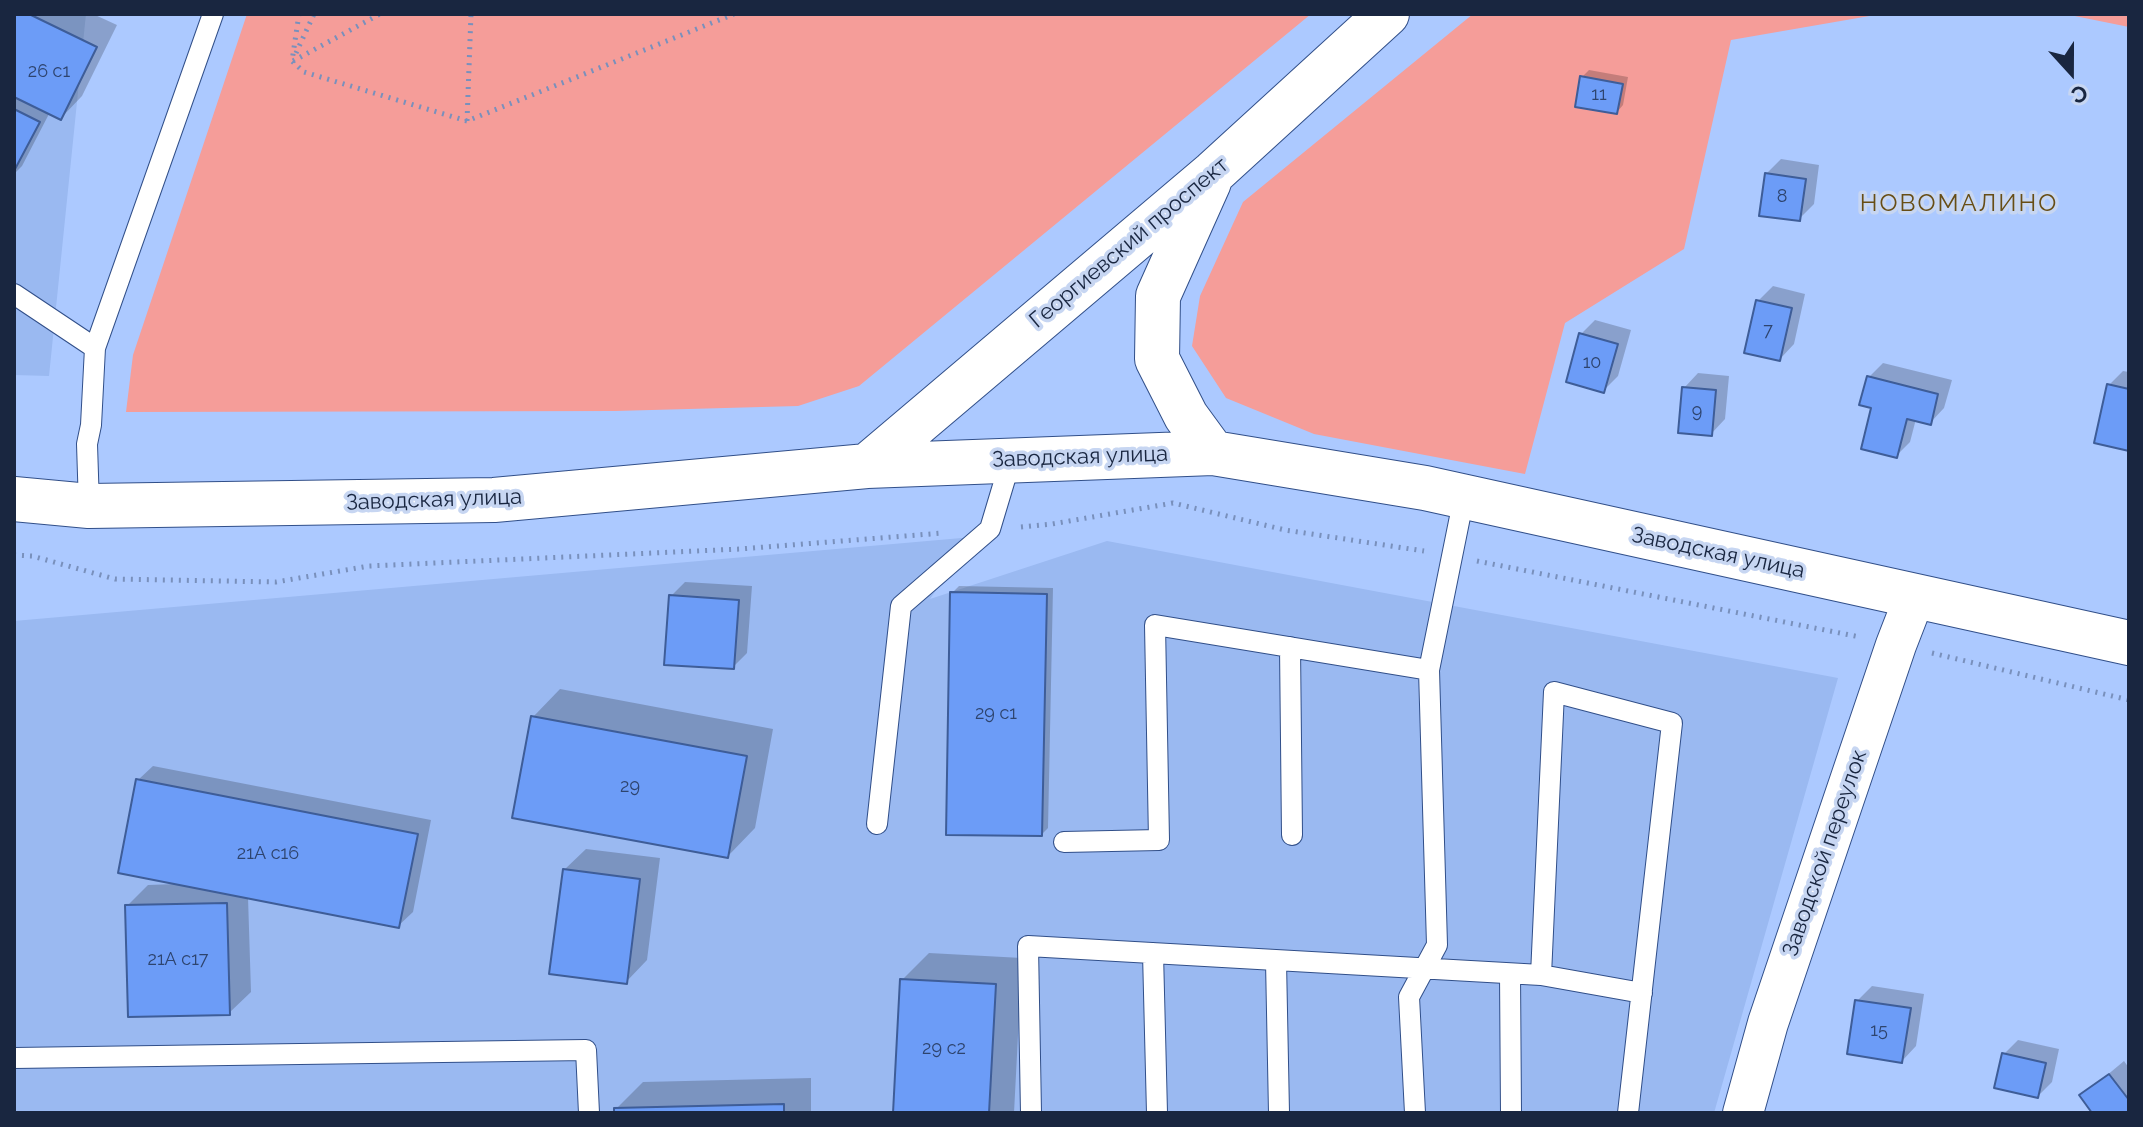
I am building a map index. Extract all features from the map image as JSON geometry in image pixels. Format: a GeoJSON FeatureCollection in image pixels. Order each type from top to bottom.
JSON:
{"type":"FeatureCollection","features":[{"type":"Feature","properties":{"kind":"street","name":"Георгиевский проспект"},"geometry":{"type":"LineString","coordinates":[[867,466],[1213,173],[1387,14]]}},
{"type":"Feature","properties":{"kind":"street"},"geometry":{"type":"LineString","coordinates":[[1213,173],[1158,296],[1157,359],[1186,416],[1213,453]]}},
{"type":"Feature","properties":{"kind":"street","name":"Заводская улица"},"geometry":{"type":"LineString","coordinates":[[14,499],[89,506],[494,500],[867,466],[1213,453],[1425,488],[2129,643]]}},
{"type":"Feature","properties":{"kind":"street","name":"Заводской переулок"},"geometry":{"type":"LineString","coordinates":[[1743,1113],[1768,1023],[1915,596]]}},
{"type":"Feature","properties":{"kind":"lane"},"geometry":{"type":"LineString","coordinates":[[89,506],[87,444],[91,425],[95,348],[213,14]]}},
{"type":"Feature","properties":{"kind":"lane"},"geometry":{"type":"LineString","coordinates":[[14,294],[95,348]]}},
{"type":"Feature","properties":{"kind":"lane"},"geometry":{"type":"LineString","coordinates":[[877,824],[901,606],[990,529],[1011,459]]}},
{"type":"Feature","properties":{"kind":"lane"},"geometry":{"type":"LineString","coordinates":[[1415,1113],[1409,997],[1437,945],[1429,670],[1464,497]]}},
{"type":"Feature","properties":{"kind":"lane"},"geometry":{"type":"LineString","coordinates":[[1064,842],[1159,840],[1155,625],[1429,670]]}},
{"type":"Feature","properties":{"kind":"lane"},"geometry":{"type":"LineString","coordinates":[[1290,647],[1292,835]]}},
{"type":"Feature","properties":{"kind":"lane"},"geometry":{"type":"LineString","coordinates":[[1541,975],[1554,692],[1672,723],[1628,1113]]}},
{"type":"Feature","properties":{"kind":"lane"},"geometry":{"type":"LineString","coordinates":[[1031,1113],[1028,946],[1541,975],[1642,993]]}},
{"type":"Feature","properties":{"kind":"lane"},"geometry":{"type":"LineString","coordinates":[[1153,953],[1157,1113]]}},
{"type":"Feature","properties":{"kind":"lane"},"geometry":{"type":"LineString","coordinates":[[1276,961],[1279,1113]]}},
{"type":"Feature","properties":{"kind":"lane"},"geometry":{"type":"LineString","coordinates":[[1510,974],[1511,1113]]}},
{"type":"Feature","properties":{"kind":"lane"},"geometry":{"type":"LineString","coordinates":[[14,1058],[586,1050],[589,1113]]}},
{"type":"Feature","properties":{"kind":"path"},"geometry":{"type":"LineString","coordinates":[[292,61],[299,14]]}},
{"type":"Feature","properties":{"kind":"path"},"geometry":{"type":"LineString","coordinates":[[292,61],[314,14]]}},
{"type":"Feature","properties":{"kind":"path"},"geometry":{"type":"LineString","coordinates":[[292,61],[380,14]]}},
{"type":"Feature","properties":{"kind":"path"},"geometry":{"type":"LineString","coordinates":[[467,121],[471,14]]}},
{"type":"Feature","properties":{"kind":"path"},"geometry":{"type":"LineString","coordinates":[[292,61],[304,72],[467,121],[734,14]]}},
{"type":"Feature","properties":{"kind":"path"},"geometry":{"type":"LineString","coordinates":[[14,555],[32,556],[115,579],[276,582],[369,566],[740,549],[1052,524],[1173,503],[1285,530],[1452,556],[1896,645],[2129,700]]}},
{"type":"Feature","properties":{"kind":"shaded area"},"geometry":{"type":"Polygon","coordinates":[[[14,14],[86,14],[49,376],[14,375],[14,14]]]}},
{"type":"Feature","properties":{"kind":"shaded area"},"geometry":{"type":"Polygon","coordinates":[[[247,14],[1311,14],[859,386],[798,406],[615,411],[126,412],[133,355],[247,14]]]}},
{"type":"Feature","properties":{"kind":"shaded area"},"geometry":{"type":"Polygon","coordinates":[[[1473,14],[1881,14],[1731,40],[1684,249],[1565,323],[1525,474],[1314,434],[1226,398],[1192,346],[1200,296],[1243,202],[1473,14]]]}},
{"type":"Feature","properties":{"kind":"shaded area"},"geometry":{"type":"Polygon","coordinates":[[[2065,14],[2129,14],[2129,27],[2065,14]]]}},
{"type":"Feature","properties":{"kind":"shaded area"},"geometry":{"type":"Polygon","coordinates":[[[973,537],[930,599],[1107,541],[1838,678],[1714,1113],[14,1113],[14,621],[973,537]]]}},
{"type":"Feature","properties":{"kind":"building"},"geometry":{"type":"Polygon","coordinates":[[[14,14],[29,14],[97,47],[61,120],[14,97],[14,14]]]}},
{"type":"Feature","properties":{"kind":"building"},"geometry":{"type":"Polygon","coordinates":[[[1580,76],[1623,84],[1617,114],[1575,107],[1580,76]]]}},
{"type":"Feature","properties":{"kind":"building"},"geometry":{"type":"Polygon","coordinates":[[[14,109],[40,122],[14,171],[14,109]]]}},
{"type":"Feature","properties":{"kind":"building"},"geometry":{"type":"Polygon","coordinates":[[[1765,173],[1806,179],[1800,221],[1759,216],[1765,173]]]}},
{"type":"Feature","properties":{"kind":"building"},"geometry":{"type":"Polygon","coordinates":[[[1756,300],[1792,308],[1780,361],[1744,353],[1756,300]]]}},
{"type":"Feature","properties":{"kind":"building"},"geometry":{"type":"Polygon","coordinates":[[[1579,333],[1618,344],[1604,393],[1566,382],[1579,333]]]}},
{"type":"Feature","properties":{"kind":"building"},"geometry":{"type":"Polygon","coordinates":[[[1867,376],[1938,394],[1931,425],[1907,419],[1897,458],[1861,449],[1871,408],[1859,405],[1867,376]]]}},
{"type":"Feature","properties":{"kind":"building"},"geometry":{"type":"Polygon","coordinates":[[[2107,384],[2129,389],[2129,451],[2094,443],[2107,384]]]}},
{"type":"Feature","properties":{"kind":"building"},"geometry":{"type":"Polygon","coordinates":[[[1682,387],[1716,390],[1712,436],[1678,433],[1682,387]]]}},
{"type":"Feature","properties":{"kind":"building"},"geometry":{"type":"Polygon","coordinates":[[[950,592],[1047,594],[1042,836],[946,835],[950,592]]]}},
{"type":"Feature","properties":{"kind":"building"},"geometry":{"type":"Polygon","coordinates":[[[669,595],[739,600],[734,669],[664,665],[669,595]]]}},
{"type":"Feature","properties":{"kind":"building"},"geometry":{"type":"Polygon","coordinates":[[[531,716],[747,756],[728,858],[512,818],[531,716]]]}},
{"type":"Feature","properties":{"kind":"building"},"geometry":{"type":"Polygon","coordinates":[[[136,779],[418,834],[399,928],[118,873],[136,779]]]}},
{"type":"Feature","properties":{"kind":"building"},"geometry":{"type":"Polygon","coordinates":[[[563,869],[640,879],[627,984],[549,974],[563,869]]]}},
{"type":"Feature","properties":{"kind":"building"},"geometry":{"type":"Polygon","coordinates":[[[227,903],[230,1015],[128,1017],[125,905],[227,903]]]}},
{"type":"Feature","properties":{"kind":"building"},"geometry":{"type":"Polygon","coordinates":[[[900,979],[996,984],[989,1113],[893,1113],[900,979]]]}},
{"type":"Feature","properties":{"kind":"building"},"geometry":{"type":"Polygon","coordinates":[[[1855,1000],[1911,1008],[1902,1063],[1847,1054],[1855,1000]]]}},
{"type":"Feature","properties":{"kind":"building"},"geometry":{"type":"Polygon","coordinates":[[[2002,1053],[2046,1063],[2038,1098],[1994,1088],[2002,1053]]]}},
{"type":"Feature","properties":{"kind":"building"},"geometry":{"type":"Polygon","coordinates":[[[2109,1074],[2129,1100],[2129,1113],[2092,1113],[2079,1095],[2109,1074]]]}},
{"type":"Feature","properties":{"kind":"building"},"geometry":{"type":"Polygon","coordinates":[[[784,1104],[784,1113],[614,1113],[614,1108],[784,1104]]]}},
{"type":"Feature","properties":{"kind":"district","name":"НОВОМАЛИНО"},"geometry":{"type":"Point","coordinates":[1959,204]}}]}
